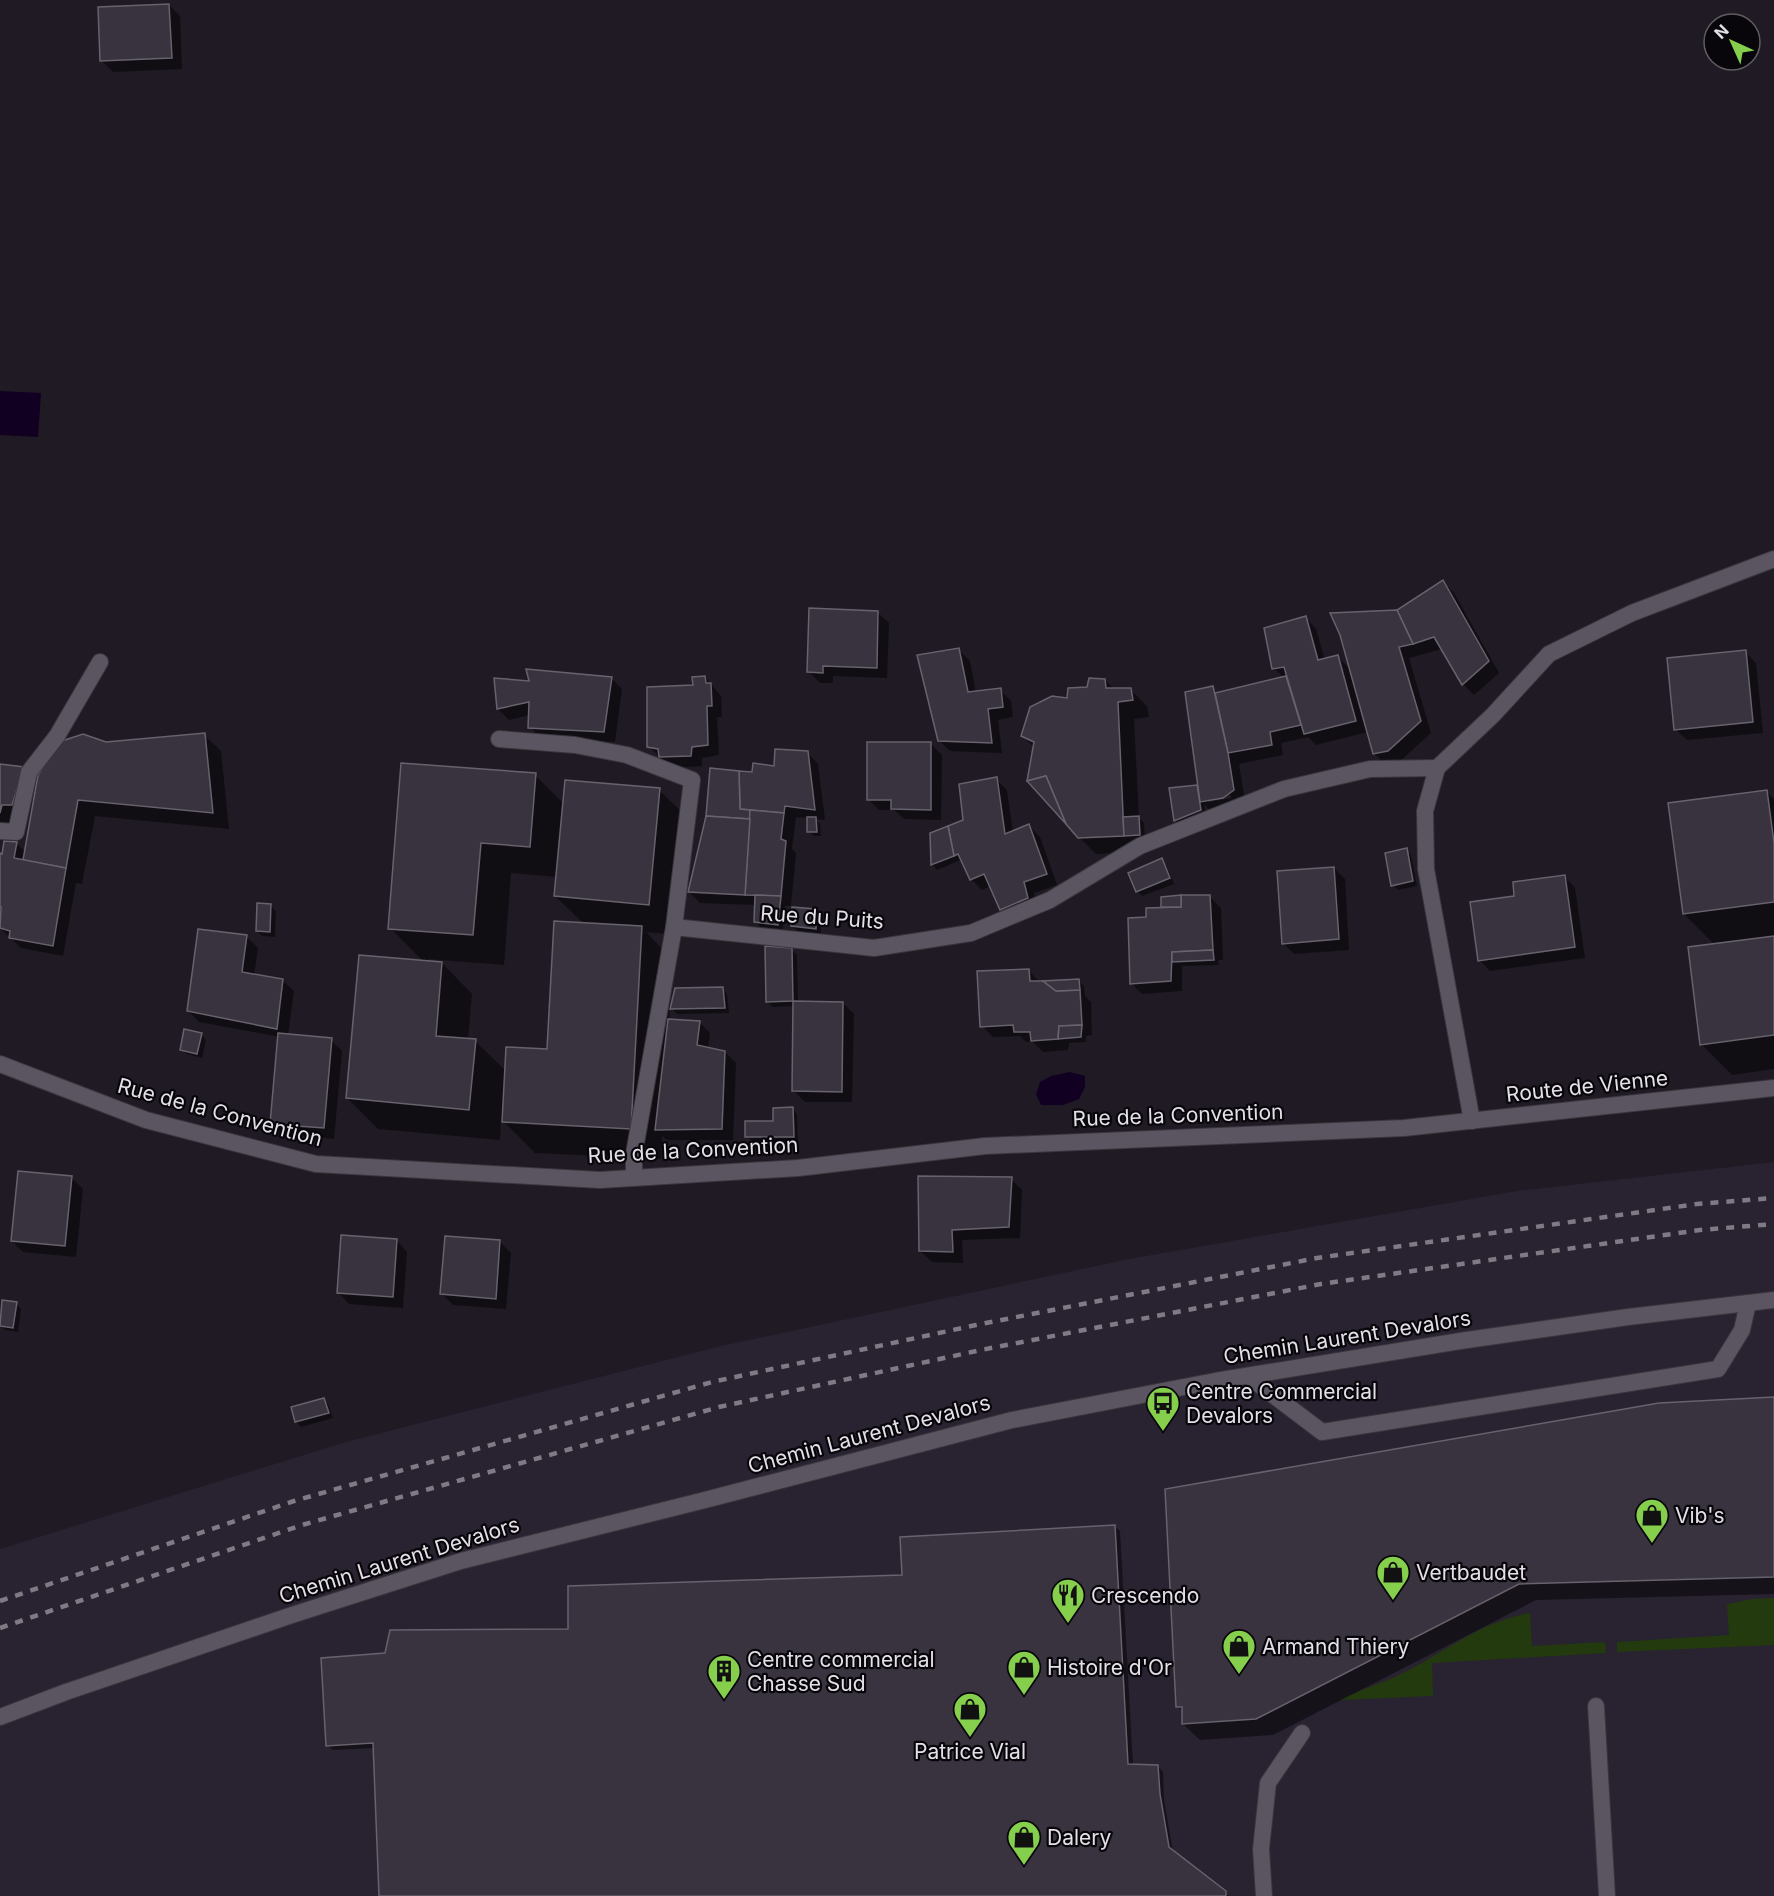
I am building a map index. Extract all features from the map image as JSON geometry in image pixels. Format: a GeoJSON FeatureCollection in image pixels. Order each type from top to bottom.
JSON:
{"type":"FeatureCollection","features":[{"type":"Feature","properties":{"kind":"street"},"geometry":{"type":"LineString","coordinates":[[1472,1121],[1426,869],[1425,811],[1437,768],[1493,715],[1549,654],[1632,613],[1774,559]]}},
{"type":"Feature","properties":{"kind":"street"},"geometry":{"type":"LineString","coordinates":[[0,831],[16,832],[30,772],[57,736],[100,662]]}},
{"type":"Feature","properties":{"kind":"street"},"geometry":{"type":"LineString","coordinates":[[499,739],[575,745],[627,754],[692,780],[674,927],[634,1154],[634,1178]]}},
{"type":"Feature","properties":{"kind":"street","name":"Rue du Puits"},"geometry":{"type":"LineString","coordinates":[[674,927],[874,948],[971,933],[1050,900],[1140,846],[1284,789],[1370,769],[1437,768]]}},
{"type":"Feature","properties":{"kind":"street","name":"Rue de la Convention"},"geometry":{"type":"LineString","coordinates":[[0,1064],[146,1120],[316,1164],[600,1180],[798,1168],[985,1146],[1404,1128]]}},
{"type":"Feature","properties":{"kind":"street","name":"Route de Vienne"},"geometry":{"type":"LineString","coordinates":[[1404,1128],[1774,1088]]}},
{"type":"Feature","properties":{"kind":"street","name":"Chemin Laurent Devalors"},"geometry":{"type":"LineString","coordinates":[[0,1716],[292,1615],[461,1561],[1012,1420],[1248,1376],[1583,1323],[1774,1300]]}},
{"type":"Feature","properties":{"kind":"street"},"geometry":{"type":"LineString","coordinates":[[1248,1376],[1322,1432],[1718,1369],[1743,1330],[1748,1303]]}},
{"type":"Feature","properties":{"kind":"street"},"geometry":{"type":"LineString","coordinates":[[1596,1706],[1607,1896]]}},
{"type":"Feature","properties":{"kind":"street"},"geometry":{"type":"LineString","coordinates":[[1264,1896],[1261,1850],[1268,1783],[1302,1733]]}},
{"type":"Feature","properties":{"kind":"shaded area"},"geometry":{"type":"Polygon","coordinates":[[[0,391],[41,393],[38,437],[0,435],[0,391]]]}},
{"type":"Feature","properties":{"kind":"shaded area"},"geometry":{"type":"Polygon","coordinates":[[[1070,1072],[1085,1076],[1085,1087],[1079,1099],[1063,1105],[1041,1105],[1036,1094],[1040,1082],[1051,1076],[1070,1072]]]}},
{"type":"Feature","properties":{"kind":"shaded area"},"geometry":{"type":"Polygon","coordinates":[[[1774,1162],[1774,1896],[0,1896],[0,1549],[346,1442],[721,1346],[1129,1259],[1517,1191],[1774,1162]]]}},
{"type":"Feature","properties":{"kind":"green space"},"geometry":{"type":"Polygon","coordinates":[[[1774,1598],[1774,1645],[1617,1652],[1617,1642],[1729,1635],[1727,1604],[1774,1598]]]}},
{"type":"Feature","properties":{"kind":"green space"},"geometry":{"type":"Polygon","coordinates":[[[1530,1613],[1532,1646],[1605,1642],[1606,1653],[1432,1663],[1433,1696],[1340,1700],[1405,1672],[1480,1630],[1530,1613]]]}},
{"type":"Feature","properties":{"kind":"building"},"geometry":{"type":"Polygon","coordinates":[[[169,4],[172,58],[100,61],[98,7],[169,4]]]}},
{"type":"Feature","properties":{"kind":"building"},"geometry":{"type":"Polygon","coordinates":[[[1443,580],[1489,661],[1462,685],[1434,637],[1413,644],[1397,610],[1443,580]]]}},
{"type":"Feature","properties":{"kind":"building"},"geometry":{"type":"Polygon","coordinates":[[[809,608],[878,611],[877,668],[823,666],[823,673],[807,672],[809,608]]]}},
{"type":"Feature","properties":{"kind":"building"},"geometry":{"type":"Polygon","coordinates":[[[1397,610],[1413,644],[1399,647],[1421,721],[1388,751],[1373,754],[1340,635],[1330,613],[1397,610]]]}},
{"type":"Feature","properties":{"kind":"building"},"geometry":{"type":"Polygon","coordinates":[[[1306,616],[1318,660],[1338,655],[1356,721],[1304,734],[1284,667],[1272,669],[1264,628],[1306,616]]]}},
{"type":"Feature","properties":{"kind":"building"},"geometry":{"type":"Polygon","coordinates":[[[959,648],[968,692],[1001,688],[1003,707],[988,709],[992,743],[938,741],[917,655],[959,648]]]}},
{"type":"Feature","properties":{"kind":"building"},"geometry":{"type":"Polygon","coordinates":[[[1746,650],[1753,722],[1674,730],[1667,658],[1746,650]]]}},
{"type":"Feature","properties":{"kind":"building"},"geometry":{"type":"Polygon","coordinates":[[[526,669],[612,677],[604,732],[528,728],[529,702],[497,709],[494,678],[529,681],[526,669]]]}},
{"type":"Feature","properties":{"kind":"building"},"geometry":{"type":"Polygon","coordinates":[[[705,676],[706,683],[711,683],[712,706],[707,706],[708,745],[692,747],[691,756],[659,757],[658,749],[647,747],[647,687],[693,685],[692,677],[705,676]]]}},
{"type":"Feature","properties":{"kind":"building"},"geometry":{"type":"Polygon","coordinates":[[[1286,676],[1301,725],[1270,732],[1272,745],[1228,753],[1215,693],[1286,676]]]}},
{"type":"Feature","properties":{"kind":"building"},"geometry":{"type":"Polygon","coordinates":[[[1089,678],[1105,679],[1106,688],[1131,688],[1133,700],[1118,702],[1124,836],[1078,838],[1066,824],[1046,776],[1027,781],[1034,742],[1021,736],[1030,707],[1052,696],[1067,698],[1068,688],[1087,687],[1089,678]]]}},
{"type":"Feature","properties":{"kind":"building"},"geometry":{"type":"Polygon","coordinates":[[[1213,686],[1234,790],[1223,798],[1200,802],[1185,692],[1213,686]]]}},
{"type":"Feature","properties":{"kind":"building"},"geometry":{"type":"Polygon","coordinates":[[[205,733],[213,813],[78,800],[66,868],[23,860],[38,775],[59,742],[83,734],[106,742],[205,733]]]}},
{"type":"Feature","properties":{"kind":"building"},"geometry":{"type":"Polygon","coordinates":[[[867,742],[931,742],[931,810],[891,809],[891,800],[867,800],[867,742]]]}},
{"type":"Feature","properties":{"kind":"building"},"geometry":{"type":"Polygon","coordinates":[[[775,749],[808,751],[815,810],[785,806],[784,813],[740,809],[739,771],[752,772],[753,763],[774,766],[775,749]]]}},
{"type":"Feature","properties":{"kind":"building"},"geometry":{"type":"Polygon","coordinates":[[[401,763],[536,773],[530,847],[481,843],[473,935],[388,929],[401,763]]]}},
{"type":"Feature","properties":{"kind":"building"},"geometry":{"type":"Polygon","coordinates":[[[0,764],[24,767],[12,805],[2,805],[0,813],[0,764]]]}},
{"type":"Feature","properties":{"kind":"building"},"geometry":{"type":"Polygon","coordinates":[[[710,768],[739,771],[740,809],[750,810],[750,819],[706,816],[710,768]]]}},
{"type":"Feature","properties":{"kind":"building"},"geometry":{"type":"Polygon","coordinates":[[[1046,776],[1066,824],[1027,781],[1046,776]]]}},
{"type":"Feature","properties":{"kind":"building"},"geometry":{"type":"Polygon","coordinates":[[[997,777],[1005,834],[1029,824],[1047,874],[1024,882],[1028,898],[1000,910],[984,874],[970,880],[958,854],[954,856],[948,826],[963,820],[959,784],[997,777]]]}},
{"type":"Feature","properties":{"kind":"building"},"geometry":{"type":"Polygon","coordinates":[[[565,780],[660,788],[649,905],[554,896],[565,780]]]}},
{"type":"Feature","properties":{"kind":"building"},"geometry":{"type":"Polygon","coordinates":[[[1197,785],[1201,810],[1174,821],[1169,788],[1197,785]]]}},
{"type":"Feature","properties":{"kind":"building"},"geometry":{"type":"Polygon","coordinates":[[[1767,790],[1774,843],[1774,902],[1683,914],[1668,803],[1767,790]]]}},
{"type":"Feature","properties":{"kind":"building"},"geometry":{"type":"Polygon","coordinates":[[[750,810],[784,813],[781,839],[786,841],[781,896],[745,895],[750,810]]]}},
{"type":"Feature","properties":{"kind":"building"},"geometry":{"type":"Polygon","coordinates":[[[706,816],[750,819],[745,895],[688,892],[706,816]]]}},
{"type":"Feature","properties":{"kind":"building"},"geometry":{"type":"Polygon","coordinates":[[[1139,816],[1140,835],[1124,836],[1123,817],[1139,816]]]}},
{"type":"Feature","properties":{"kind":"building"},"geometry":{"type":"Polygon","coordinates":[[[807,817],[816,817],[817,832],[807,832],[807,817]]]}},
{"type":"Feature","properties":{"kind":"building"},"geometry":{"type":"Polygon","coordinates":[[[948,826],[954,856],[931,865],[930,833],[948,826]]]}},
{"type":"Feature","properties":{"kind":"building"},"geometry":{"type":"Polygon","coordinates":[[[4,841],[17,842],[14,858],[66,868],[53,946],[9,938],[10,931],[0,928],[0,853],[2,854],[4,841]]]}},
{"type":"Feature","properties":{"kind":"building"},"geometry":{"type":"Polygon","coordinates":[[[1407,848],[1413,881],[1391,886],[1385,853],[1407,848]]]}},
{"type":"Feature","properties":{"kind":"building"},"geometry":{"type":"Polygon","coordinates":[[[1162,858],[1170,878],[1136,892],[1128,873],[1162,858]]]}},
{"type":"Feature","properties":{"kind":"building"},"geometry":{"type":"Polygon","coordinates":[[[1334,867],[1339,939],[1282,944],[1277,871],[1334,867]]]}},
{"type":"Feature","properties":{"kind":"building"},"geometry":{"type":"Polygon","coordinates":[[[1565,875],[1575,947],[1478,961],[1470,902],[1514,896],[1513,882],[1565,875]]]}},
{"type":"Feature","properties":{"kind":"building"},"geometry":{"type":"Polygon","coordinates":[[[755,895],[781,896],[778,925],[754,922],[755,895]]]}},
{"type":"Feature","properties":{"kind":"building"},"geometry":{"type":"Polygon","coordinates":[[[1181,895],[1210,895],[1213,950],[1172,952],[1171,981],[1130,984],[1128,918],[1146,917],[1146,908],[1181,907],[1181,895]]]}},
{"type":"Feature","properties":{"kind":"building"},"geometry":{"type":"Polygon","coordinates":[[[1181,895],[1181,907],[1161,907],[1161,897],[1181,895]]]}},
{"type":"Feature","properties":{"kind":"building"},"geometry":{"type":"Polygon","coordinates":[[[257,903],[271,904],[270,932],[256,931],[257,903]]]}},
{"type":"Feature","properties":{"kind":"building"},"geometry":{"type":"Polygon","coordinates":[[[792,907],[816,909],[816,929],[791,926],[792,907]]]}},
{"type":"Feature","properties":{"kind":"building"},"geometry":{"type":"Polygon","coordinates":[[[554,921],[642,926],[631,1129],[502,1122],[506,1047],[547,1049],[554,921]]]}},
{"type":"Feature","properties":{"kind":"building"},"geometry":{"type":"Polygon","coordinates":[[[198,929],[247,935],[242,972],[283,979],[277,1029],[187,1011],[198,929]]]}},
{"type":"Feature","properties":{"kind":"building"},"geometry":{"type":"Polygon","coordinates":[[[1774,936],[1774,1035],[1700,1045],[1688,947],[1774,936]]]}},
{"type":"Feature","properties":{"kind":"building"},"geometry":{"type":"Polygon","coordinates":[[[765,946],[792,948],[793,1001],[766,1002],[765,946]]]}},
{"type":"Feature","properties":{"kind":"building"},"geometry":{"type":"Polygon","coordinates":[[[1213,950],[1214,960],[1172,962],[1172,952],[1213,950]]]}},
{"type":"Feature","properties":{"kind":"building"},"geometry":{"type":"Polygon","coordinates":[[[359,955],[442,962],[436,1036],[476,1039],[469,1110],[346,1098],[359,955]]]}},
{"type":"Feature","properties":{"kind":"building"},"geometry":{"type":"Polygon","coordinates":[[[1029,969],[1030,981],[1043,981],[1056,991],[1080,990],[1082,1025],[1059,1026],[1058,1039],[1031,1041],[1030,1032],[1014,1032],[1013,1025],[980,1027],[977,971],[1029,969]]]}},
{"type":"Feature","properties":{"kind":"building"},"geometry":{"type":"Polygon","coordinates":[[[1079,979],[1080,990],[1056,991],[1043,981],[1079,979]]]}},
{"type":"Feature","properties":{"kind":"building"},"geometry":{"type":"Polygon","coordinates":[[[723,987],[725,1008],[670,1009],[675,988],[723,987]]]}},
{"type":"Feature","properties":{"kind":"building"},"geometry":{"type":"Polygon","coordinates":[[[793,1001],[843,1002],[842,1092],[792,1091],[793,1001]]]}},
{"type":"Feature","properties":{"kind":"building"},"geometry":{"type":"Polygon","coordinates":[[[668,1019],[700,1021],[697,1045],[725,1051],[722,1129],[655,1130],[668,1019]]]}},
{"type":"Feature","properties":{"kind":"building"},"geometry":{"type":"Polygon","coordinates":[[[1082,1025],[1081,1037],[1058,1039],[1059,1026],[1082,1025]]]}},
{"type":"Feature","properties":{"kind":"building"},"geometry":{"type":"Polygon","coordinates":[[[184,1029],[202,1033],[197,1054],[180,1050],[184,1029]]]}},
{"type":"Feature","properties":{"kind":"building"},"geometry":{"type":"Polygon","coordinates":[[[278,1033],[332,1038],[324,1128],[270,1124],[278,1033]]]}},
{"type":"Feature","properties":{"kind":"building"},"geometry":{"type":"Polygon","coordinates":[[[793,1107],[794,1137],[745,1137],[745,1121],[773,1121],[773,1108],[793,1107]]]}},
{"type":"Feature","properties":{"kind":"building"},"geometry":{"type":"Polygon","coordinates":[[[18,1171],[72,1176],[65,1246],[11,1241],[18,1171]]]}},
{"type":"Feature","properties":{"kind":"building"},"geometry":{"type":"Polygon","coordinates":[[[918,1176],[1012,1177],[1009,1227],[952,1230],[953,1252],[919,1251],[918,1176]]]}},
{"type":"Feature","properties":{"kind":"building"},"geometry":{"type":"Polygon","coordinates":[[[341,1235],[397,1239],[393,1297],[337,1293],[341,1235]]]}},
{"type":"Feature","properties":{"kind":"building"},"geometry":{"type":"Polygon","coordinates":[[[445,1236],[500,1240],[496,1299],[440,1294],[445,1236]]]}},
{"type":"Feature","properties":{"kind":"building"},"geometry":{"type":"Polygon","coordinates":[[[2,1300],[17,1302],[13,1328],[0,1326],[2,1300]]]}},
{"type":"Feature","properties":{"kind":"building"},"geometry":{"type":"Polygon","coordinates":[[[1774,1397],[1774,1577],[1519,1584],[1256,1719],[1182,1724],[1182,1707],[1176,1707],[1165,1489],[1659,1403],[1774,1397]]]}},
{"type":"Feature","properties":{"kind":"building"},"geometry":{"type":"Polygon","coordinates":[[[324,1398],[329,1413],[295,1422],[291,1407],[324,1398]]]}},
{"type":"Feature","properties":{"kind":"building","name":"Centre commercial Chasse Sud"},"geometry":{"type":"Polygon","coordinates":[[[1115,1525],[1128,1764],[1158,1765],[1160,1794],[1169,1847],[1226,1891],[1226,1896],[379,1896],[373,1743],[326,1746],[321,1658],[385,1653],[390,1630],[568,1629],[568,1586],[902,1575],[900,1537],[1115,1525]]]}},
{"type":"Feature","properties":{"kind":"railway"},"geometry":{"type":"LineString","coordinates":[[0,1601],[294,1501],[712,1382],[976,1325],[1317,1258],[1697,1204],[1774,1198]]}},
{"type":"Feature","properties":{"kind":"railway"},"geometry":{"type":"LineString","coordinates":[[0,1628],[302,1525],[719,1407],[981,1350],[1321,1284],[1700,1230],[1774,1224]]}},
{"type":"Feature","properties":{"kind":"place","name":"Centre Commercial Devalors"},"geometry":{"type":"Point","coordinates":[1163,1432]}},
{"type":"Feature","properties":{"kind":"place","name":"Vib's"},"geometry":{"type":"Point","coordinates":[1652,1544]}},
{"type":"Feature","properties":{"kind":"place","name":"Vertbaudet"},"geometry":{"type":"Point","coordinates":[1393,1601]}},
{"type":"Feature","properties":{"kind":"place","name":"Crescendo"},"geometry":{"type":"Point","coordinates":[1068,1624]}},
{"type":"Feature","properties":{"kind":"place","name":"Armand Thiery"},"geometry":{"type":"Point","coordinates":[1239,1675]}},
{"type":"Feature","properties":{"kind":"place","name":"Histoire d'Or"},"geometry":{"type":"Point","coordinates":[1024,1696]}},
{"type":"Feature","properties":{"kind":"place","name":"Centre commercial Chasse Sud"},"geometry":{"type":"Point","coordinates":[724,1700]}},
{"type":"Feature","properties":{"kind":"place","name":"Patrice Vial"},"geometry":{"type":"Point","coordinates":[970,1738]}},
{"type":"Feature","properties":{"kind":"place","name":"Dalery"},"geometry":{"type":"Point","coordinates":[1024,1866]}}]}
